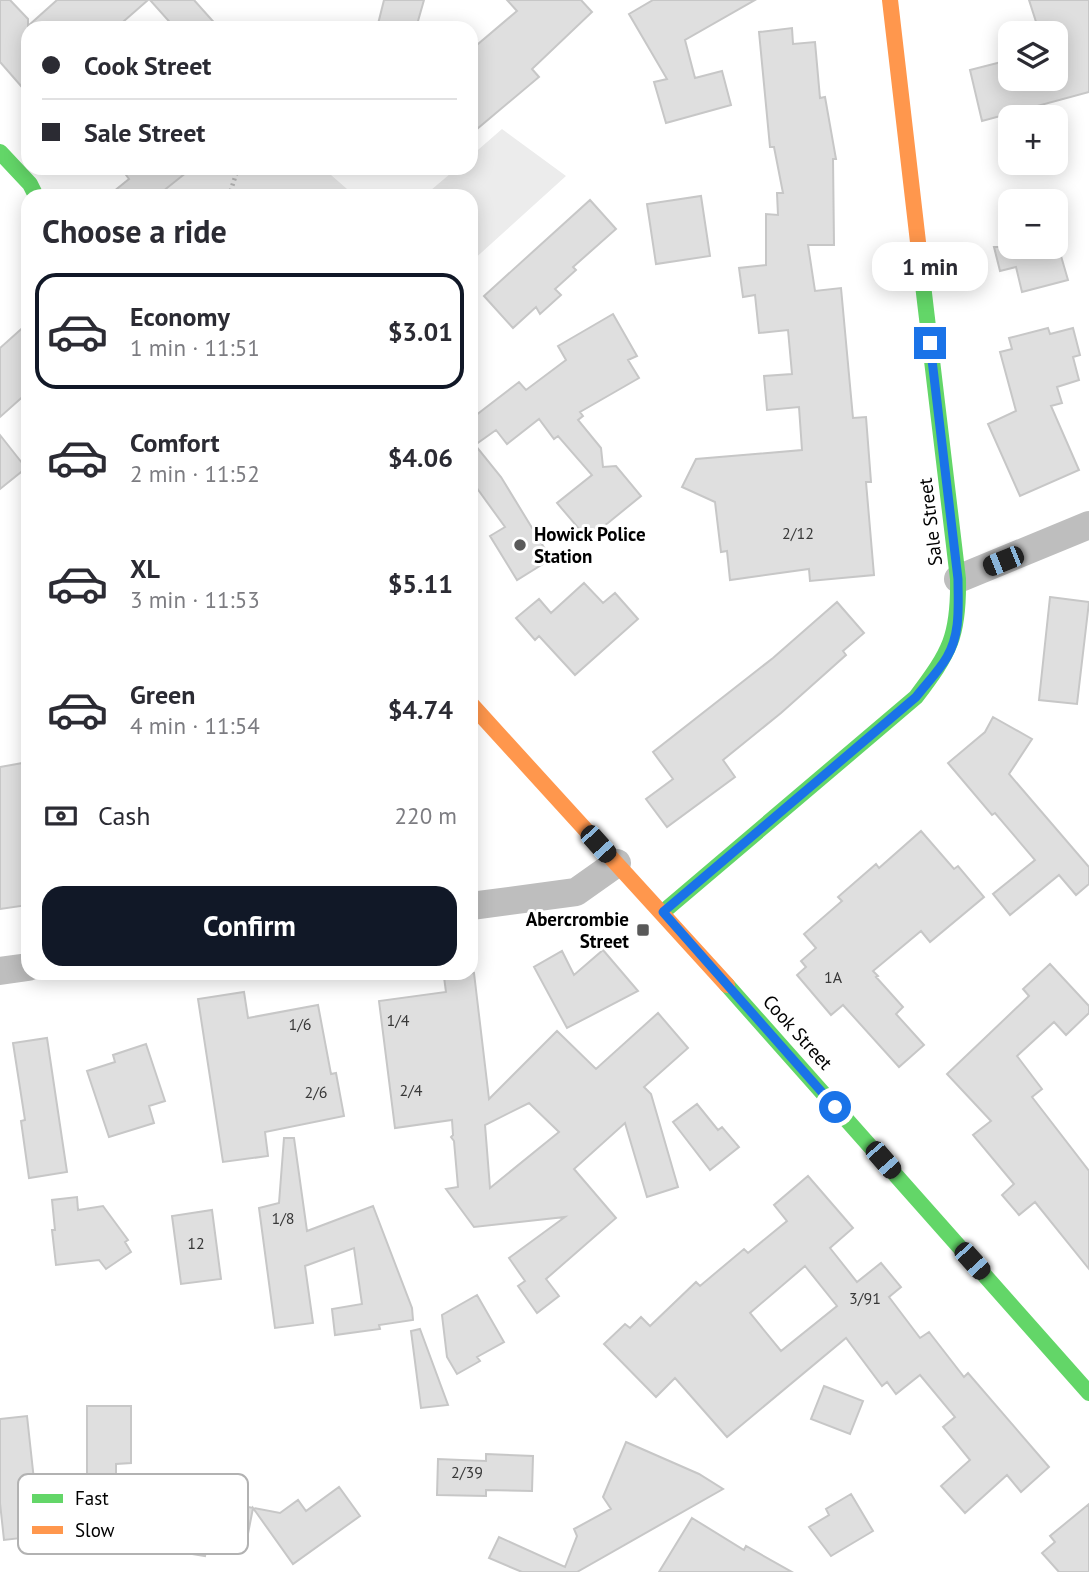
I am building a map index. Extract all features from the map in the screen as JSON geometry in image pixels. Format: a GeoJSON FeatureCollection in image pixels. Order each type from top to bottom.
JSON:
{"type":"FeatureCollection","features":[{"type":"Feature","properties":{"kind":"street","name":"Sale Street"},"geometry":{"type":"LineString","coordinates":[[663,912],[916,697],[947,657],[955,638],[959,613],[958,579],[890,0]]}},
{"type":"Feature","properties":{"kind":"street"},"geometry":{"type":"LineString","coordinates":[[0,152],[21,174]]}},
{"type":"Feature","properties":{"kind":"street"},"geometry":{"type":"LineString","coordinates":[[958,579],[1089,525]]}},
{"type":"Feature","properties":{"kind":"street","name":"Cook Street"},"geometry":{"type":"LineString","coordinates":[[478,712],[663,912],[1085,1381]]}},
{"type":"Feature","properties":{"kind":"street"},"geometry":{"type":"LineString","coordinates":[[478,905],[576,892],[617,863]]}},
{"type":"Feature","properties":{"kind":"street"},"geometry":{"type":"LineString","coordinates":[[0,971],[21,968]]}},
{"type":"Feature","properties":{"kind":"shaded area"},"geometry":{"type":"Polygon","coordinates":[[[502,129],[566,176],[478,256],[478,189],[432,189],[449,175],[478,175],[478,150],[502,129]]]}},
{"type":"Feature","properties":{"kind":"shaded area"},"geometry":{"type":"Polygon","coordinates":[[[184,175],[331,175],[347,189],[168,189],[184,175]]]}},
{"type":"Feature","properties":{"kind":"building"},"geometry":{"type":"Polygon","coordinates":[[[0,0],[10,0],[28,19],[21,21],[21,86],[0,62],[0,0]]]}},
{"type":"Feature","properties":{"kind":"building"},"geometry":{"type":"Polygon","coordinates":[[[57,0],[148,0],[124,21],[34,21],[57,0]]]}},
{"type":"Feature","properties":{"kind":"building"},"geometry":{"type":"Polygon","coordinates":[[[150,0],[194,0],[213,21],[169,21],[150,0]]]}},
{"type":"Feature","properties":{"kind":"building"},"geometry":{"type":"Polygon","coordinates":[[[384,0],[424,0],[418,21],[379,21],[384,0]]]}},
{"type":"Feature","properties":{"kind":"building"},"geometry":{"type":"Polygon","coordinates":[[[507,0],[581,0],[592,12],[532,69],[539,77],[478,128],[478,44],[517,11],[507,0]]]}},
{"type":"Feature","properties":{"kind":"building"},"geometry":{"type":"Polygon","coordinates":[[[653,0],[755,0],[685,40],[695,78],[722,71],[731,105],[666,123],[654,82],[667,79],[629,14],[653,0]]]}},
{"type":"Feature","properties":{"kind":"building"},"geometry":{"type":"Polygon","coordinates":[[[1029,0],[1089,0],[1089,92],[1041,105],[998,105],[998,117],[982,121],[970,70],[998,63],[998,91],[1068,91],[1068,21],[1036,21],[1029,0]]]}},
{"type":"Feature","properties":{"kind":"building"},"geometry":{"type":"Polygon","coordinates":[[[792,28],[793,44],[815,42],[820,98],[825,97],[836,159],[833,159],[834,245],[808,245],[815,291],[841,288],[853,418],[866,417],[871,482],[866,482],[874,575],[810,581],[809,569],[730,580],[727,551],[721,552],[715,502],[682,487],[696,459],[802,450],[799,407],[767,410],[764,376],[792,374],[788,330],[759,333],[755,295],[743,297],[739,268],[766,265],[766,214],[778,215],[777,193],[783,193],[774,147],[770,147],[759,32],[792,28]]]}},
{"type":"Feature","properties":{"kind":"building"},"geometry":{"type":"Polygon","coordinates":[[[126,175],[183,175],[166,189],[117,189],[129,179],[126,175]]]}},
{"type":"Feature","properties":{"kind":"building"},"geometry":{"type":"Polygon","coordinates":[[[701,196],[710,256],[656,264],[647,204],[701,196]]]}},
{"type":"Feature","properties":{"kind":"building"},"geometry":{"type":"Polygon","coordinates":[[[590,200],[616,229],[573,267],[576,270],[555,289],[561,295],[540,314],[536,307],[513,328],[484,296],[590,200]]]}},
{"type":"Feature","properties":{"kind":"building"},"geometry":{"type":"Polygon","coordinates":[[[994,247],[998,247],[998,259],[1062,259],[1068,280],[1022,292],[1016,267],[1000,271],[994,247]]]}},
{"type":"Feature","properties":{"kind":"building"},"geometry":{"type":"Polygon","coordinates":[[[613,314],[637,356],[628,360],[639,378],[580,412],[583,416],[578,420],[601,448],[603,467],[616,466],[641,496],[586,537],[557,503],[592,475],[558,436],[554,439],[539,419],[507,444],[496,430],[478,443],[478,414],[519,382],[526,390],[566,360],[558,346],[613,314]]]}},
{"type":"Feature","properties":{"kind":"building"},"geometry":{"type":"Polygon","coordinates":[[[1048,328],[1050,334],[1073,328],[1080,355],[1073,357],[1079,380],[1057,387],[1062,403],[1051,406],[1079,470],[1020,496],[988,424],[1016,411],[1000,352],[1012,349],[1009,338],[1048,328]]]}},
{"type":"Feature","properties":{"kind":"building"},"geometry":{"type":"Polygon","coordinates":[[[21,329],[21,398],[0,417],[0,348],[21,329]]]}},
{"type":"Feature","properties":{"kind":"building"},"geometry":{"type":"Polygon","coordinates":[[[0,435],[21,462],[21,472],[0,489],[0,435]]]}},
{"type":"Feature","properties":{"kind":"building"},"geometry":{"type":"Polygon","coordinates":[[[478,449],[501,477],[551,559],[517,580],[490,536],[505,527],[478,490],[478,449]]]}},
{"type":"Feature","properties":{"kind":"building"},"geometry":{"type":"Polygon","coordinates":[[[584,583],[603,603],[615,593],[638,619],[575,675],[539,636],[535,640],[516,618],[539,599],[551,613],[584,583]]]}},
{"type":"Feature","properties":{"kind":"building"},"geometry":{"type":"Polygon","coordinates":[[[1050,597],[1089,602],[1077,704],[1039,700],[1050,597]]]}},
{"type":"Feature","properties":{"kind":"building"},"geometry":{"type":"Polygon","coordinates":[[[837,602],[864,633],[843,651],[846,655],[723,760],[735,777],[667,827],[646,799],[673,779],[653,752],[773,658],[837,602]]]}},
{"type":"Feature","properties":{"kind":"building"},"geometry":{"type":"Polygon","coordinates":[[[993,717],[1032,739],[1009,774],[1089,867],[1089,884],[1076,895],[1059,875],[1010,915],[993,894],[1035,860],[948,763],[985,732],[993,717]]]}},
{"type":"Feature","properties":{"kind":"building"},"geometry":{"type":"Polygon","coordinates":[[[21,763],[21,906],[0,909],[0,767],[21,763]]]}},
{"type":"Feature","properties":{"kind":"building"},"geometry":{"type":"Polygon","coordinates":[[[921,831],[954,869],[958,866],[984,897],[930,942],[921,931],[873,971],[903,1007],[896,1014],[924,1045],[899,1067],[843,1005],[831,1015],[797,975],[806,967],[801,961],[816,948],[804,934],[842,901],[838,897],[876,864],[879,868],[921,831]]]}},
{"type":"Feature","properties":{"kind":"building"},"geometry":{"type":"Polygon","coordinates":[[[603,950],[638,991],[567,1028],[534,967],[562,951],[574,975],[603,950]]]}},
{"type":"Feature","properties":{"kind":"building"},"geometry":{"type":"Polygon","coordinates":[[[1050,964],[1089,1006],[1089,1013],[1066,1035],[1054,1022],[1017,1056],[1042,1089],[1032,1097],[1089,1171],[1089,1269],[1035,1202],[1019,1215],[1002,1195],[1014,1184],[973,1135],[991,1121],[947,1074],[1029,996],[1023,989],[1050,964]]]}},
{"type":"Feature","properties":{"kind":"building"},"geometry":{"type":"Polygon","coordinates":[[[444,980],[475,980],[489,1099],[557,1031],[596,1069],[658,1013],[688,1048],[644,1087],[651,1094],[678,1187],[647,1197],[625,1123],[574,1169],[616,1218],[546,1279],[559,1296],[537,1313],[518,1286],[525,1281],[509,1258],[565,1217],[474,1227],[446,1189],[458,1187],[454,1141],[451,1137],[452,1120],[395,1128],[379,1001],[446,992],[444,980]],[[529,1103],[485,1125],[490,1188],[559,1132],[529,1103]]]}},
{"type":"Feature","properties":{"kind":"building"},"geometry":{"type":"Polygon","coordinates":[[[244,992],[248,1018],[318,1005],[331,1074],[336,1073],[344,1116],[265,1132],[268,1156],[223,1162],[198,999],[244,992]]]}},
{"type":"Feature","properties":{"kind":"building"},"geometry":{"type":"Polygon","coordinates":[[[47,1038],[67,1172],[29,1178],[21,1121],[25,1120],[13,1043],[47,1038]]]}},
{"type":"Feature","properties":{"kind":"building"},"geometry":{"type":"Polygon","coordinates":[[[146,1044],[165,1101],[149,1106],[154,1123],[109,1137],[87,1071],[115,1062],[113,1055],[146,1044]]]}},
{"type":"Feature","properties":{"kind":"building"},"geometry":{"type":"Polygon","coordinates":[[[697,1104],[718,1130],[722,1127],[739,1147],[710,1170],[673,1122],[697,1104]]]}},
{"type":"Feature","properties":{"kind":"building"},"geometry":{"type":"Polygon","coordinates":[[[284,1138],[294,1138],[307,1231],[373,1206],[412,1308],[413,1320],[379,1325],[380,1329],[335,1335],[332,1309],[362,1304],[354,1248],[305,1266],[313,1323],[275,1328],[259,1208],[279,1203],[284,1138]]]}},
{"type":"Feature","properties":{"kind":"building"},"geometry":{"type":"Polygon","coordinates":[[[808,1176],[853,1228],[830,1248],[857,1282],[881,1263],[901,1287],[889,1297],[920,1338],[929,1332],[964,1377],[968,1373],[1049,1467],[1021,1492],[1007,1475],[965,1513],[941,1486],[970,1460],[943,1427],[955,1417],[920,1375],[896,1394],[887,1382],[882,1386],[846,1338],[727,1437],[675,1378],[656,1397],[604,1344],[625,1324],[630,1328],[641,1317],[650,1326],[696,1282],[700,1286],[744,1249],[748,1253],[787,1221],[774,1205],[808,1176]],[[805,1266],[750,1313],[781,1351],[837,1306],[805,1266]]]}},
{"type":"Feature","properties":{"kind":"building"},"geometry":{"type":"Polygon","coordinates":[[[77,1197],[78,1210],[103,1206],[128,1240],[125,1242],[131,1252],[106,1269],[99,1260],[56,1265],[52,1200],[77,1197]]]}},
{"type":"Feature","properties":{"kind":"building"},"geometry":{"type":"Polygon","coordinates":[[[212,1210],[221,1279],[181,1284],[172,1216],[212,1210]]]}},
{"type":"Feature","properties":{"kind":"building"},"geometry":{"type":"Polygon","coordinates":[[[477,1295],[504,1342],[477,1357],[480,1361],[457,1374],[447,1357],[442,1315],[477,1295]]]}},
{"type":"Feature","properties":{"kind":"building"},"geometry":{"type":"Polygon","coordinates":[[[420,1329],[448,1405],[421,1408],[411,1331],[420,1329]]]}},
{"type":"Feature","properties":{"kind":"building"},"geometry":{"type":"Polygon","coordinates":[[[824,1386],[863,1401],[850,1434],[811,1419],[824,1386]]]}},
{"type":"Feature","properties":{"kind":"building"},"geometry":{"type":"Polygon","coordinates":[[[87,1406],[131,1406],[131,1463],[116,1464],[116,1474],[87,1474],[87,1406]]]}},
{"type":"Feature","properties":{"kind":"building"},"geometry":{"type":"Polygon","coordinates":[[[27,1416],[33,1474],[18,1474],[18,1538],[4,1540],[0,1503],[0,1419],[27,1416]]]}},
{"type":"Feature","properties":{"kind":"building"},"geometry":{"type":"Polygon","coordinates":[[[626,1442],[699,1474],[723,1489],[577,1572],[522,1572],[489,1558],[499,1537],[565,1567],[577,1536],[574,1529],[611,1509],[603,1497],[626,1442]]]}},
{"type":"Feature","properties":{"kind":"building"},"geometry":{"type":"Polygon","coordinates":[[[486,1454],[533,1456],[532,1491],[486,1490],[486,1496],[437,1495],[438,1459],[486,1461],[486,1454]]]}},
{"type":"Feature","properties":{"kind":"building"},"geometry":{"type":"Polygon","coordinates":[[[339,1487],[360,1516],[293,1564],[253,1508],[248,1534],[248,1507],[280,1513],[298,1500],[306,1511],[339,1487]]]}},
{"type":"Feature","properties":{"kind":"building"},"geometry":{"type":"Polygon","coordinates":[[[851,1494],[873,1531],[831,1556],[809,1527],[829,1515],[826,1509],[851,1494]]]}},
{"type":"Feature","properties":{"kind":"building"},"geometry":{"type":"Polygon","coordinates":[[[1089,1504],[1089,1572],[1059,1572],[1042,1553],[1055,1542],[1050,1536],[1089,1504]]]}},
{"type":"Feature","properties":{"kind":"building"},"geometry":{"type":"Polygon","coordinates":[[[692,1518],[744,1550],[746,1546],[792,1572],[659,1572],[692,1518]]]}},
{"type":"Feature","properties":{"kind":"traffic: fast"},"geometry":{"type":"LineString","coordinates":[[0,152],[21,174]]}},
{"type":"Feature","properties":{"kind":"traffic: fast"},"geometry":{"type":"LineString","coordinates":[[22,175],[32,189]]}},
{"type":"Feature","properties":{"kind":"traffic: fast"},"geometry":{"type":"LineString","coordinates":[[663,912],[916,697],[937,668],[950,642],[957,615],[958,579],[921,268]]}},
{"type":"Feature","properties":{"kind":"traffic: fast"},"geometry":{"type":"LineString","coordinates":[[727,985],[1089,1393]]}},
{"type":"Feature","properties":{"kind":"traffic: slow"},"geometry":{"type":"LineString","coordinates":[[890,0],[921,268]]}},
{"type":"Feature","properties":{"kind":"traffic: slow"},"geometry":{"type":"LineString","coordinates":[[478,712],[727,985]]}},
{"type":"Feature","properties":{"kind":"place","name":"Howick Police Station"},"geometry":{"type":"Point","coordinates":[520,545]}},
{"type":"Feature","properties":{"kind":"place","name":"Abercrombie Street"},"geometry":{"type":"Point","coordinates":[643,930]}},
{"type":"Feature","properties":{"kind":"route"},"geometry":{"type":"LineString","coordinates":[[835,1107],[663,912],[916,697],[947,657],[955,638],[959,613],[958,579],[930,343]]}}]}
